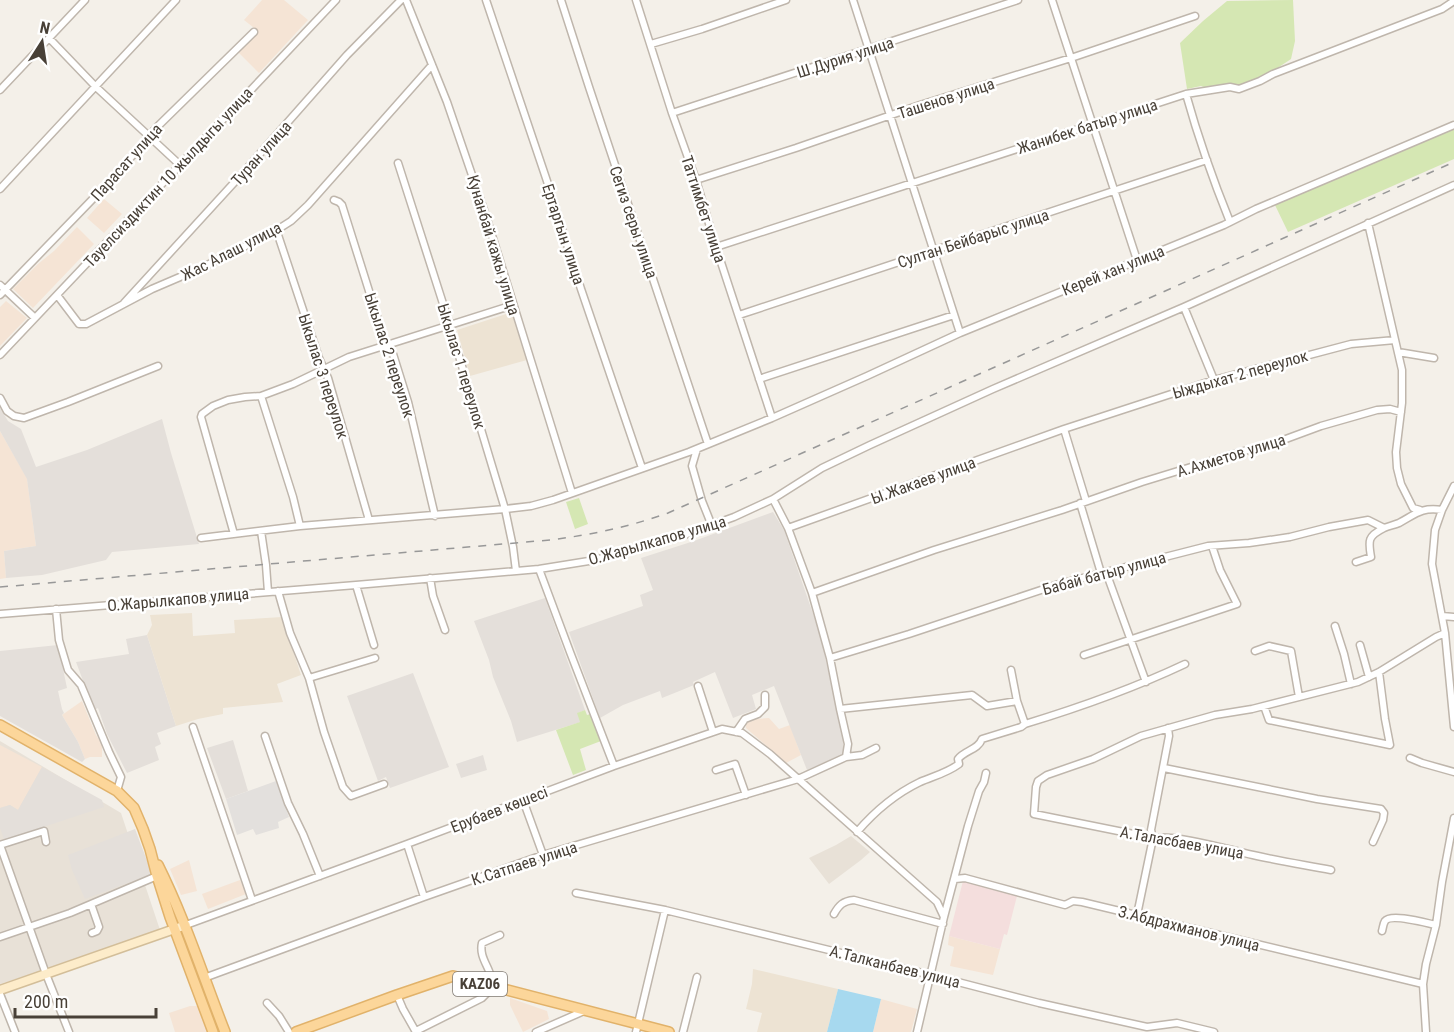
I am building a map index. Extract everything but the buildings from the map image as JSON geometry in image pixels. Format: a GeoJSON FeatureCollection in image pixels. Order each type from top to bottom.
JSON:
{"type":"FeatureCollection","features":[{"type":"Feature","properties":{"kind":"main road"},"geometry":{"type":"LineString","coordinates":[[0,725],[117,792],[134,808],[150,849],[186,925],[225,1032]]}},
{"type":"Feature","properties":{"kind":"main road"},"geometry":{"type":"LineString","coordinates":[[150,849],[156,876],[213,1032]]}},
{"type":"Feature","properties":{"kind":"main road","name":"Ерубаев көшесі"},"geometry":{"type":"LineString","coordinates":[[0,992],[186,925]]}},
{"type":"Feature","properties":{"kind":"main road","name":"KАZ06"},"geometry":{"type":"LineString","coordinates":[[296,1032],[453,976],[584,1011],[637,1028],[669,1032]]}},
{"type":"Feature","properties":{"kind":"street"},"geometry":{"type":"LineString","coordinates":[[0,90],[85,0]]}},
{"type":"Feature","properties":{"kind":"street"},"geometry":{"type":"LineString","coordinates":[[0,189],[176,0]]}},
{"type":"Feature","properties":{"kind":"street","name":"Тауелсиздиктин 10 жылдыгы улица"},"geometry":{"type":"LineString","coordinates":[[0,355],[336,0]]}},
{"type":"Feature","properties":{"kind":"street","name":"Туран улица"},"geometry":{"type":"LineString","coordinates":[[121,306],[347,55],[401,0]]}},
{"type":"Feature","properties":{"kind":"street","name":"Кунанбай кажы улица"},"geometry":{"type":"LineString","coordinates":[[406,0],[465,152],[572,493]]}},
{"type":"Feature","properties":{"kind":"street","name":"Ертаргын улица"},"geometry":{"type":"LineString","coordinates":[[486,0],[642,468]]}},
{"type":"Feature","properties":{"kind":"street","name":"Сегиз серы улица"},"geometry":{"type":"LineString","coordinates":[[561,0],[708,444]]}},
{"type":"Feature","properties":{"kind":"street","name":"Таттимбет улица"},"geometry":{"type":"LineString","coordinates":[[636,0],[772,418]]}},
{"type":"Feature","properties":{"kind":"street"},"geometry":{"type":"LineString","coordinates":[[651,44],[786,0]]}},
{"type":"Feature","properties":{"kind":"street"},"geometry":{"type":"LineString","coordinates":[[853,0],[960,333]]}},
{"type":"Feature","properties":{"kind":"street","name":"Ш.Дурия улица"},"geometry":{"type":"LineString","coordinates":[[672,113],[1018,0]]}},
{"type":"Feature","properties":{"kind":"street"},"geometry":{"type":"LineString","coordinates":[[1052,0],[1137,260]]}},
{"type":"Feature","properties":{"kind":"street","name":"Жанибек батыр улица"},"geometry":{"type":"LineString","coordinates":[[716,246],[1186,94],[1230,87],[1239,89],[1442,9],[1454,1]]}},
{"type":"Feature","properties":{"kind":"street","name":"Ташенов улица"},"geometry":{"type":"LineString","coordinates":[[696,180],[1195,16]]}},
{"type":"Feature","properties":{"kind":"street","name":"Парасат улица"},"geometry":{"type":"LineString","coordinates":[[2,290],[113,178],[156,128],[254,32]]}},
{"type":"Feature","properties":{"kind":"street"},"geometry":{"type":"LineString","coordinates":[[49,38],[96,87],[180,165]]}},
{"type":"Feature","properties":{"kind":"street","name":"Жас Алаш улица"},"geometry":{"type":"LineString","coordinates":[[57,295],[80,324],[86,324],[152,289],[277,232],[308,205],[432,65]]}},
{"type":"Feature","properties":{"kind":"street"},"geometry":{"type":"LineString","coordinates":[[1186,94],[1195,128],[1230,222]]}},
{"type":"Feature","properties":{"kind":"street","name":"Керей хан улица"},"geometry":{"type":"LineString","coordinates":[[201,538],[300,526],[531,506],[572,493],[697,449],[772,418],[960,333],[1230,222],[1454,125]]}},
{"type":"Feature","properties":{"kind":"street","name":"Султан Бейбарыс улица"},"geometry":{"type":"LineString","coordinates":[[739,315],[1207,160]]}},
{"type":"Feature","properties":{"kind":"street","name":"Ыкылас 1 переулок"},"geometry":{"type":"LineString","coordinates":[[398,163],[450,325],[505,509],[516,571]]}},
{"type":"Feature","properties":{"kind":"street","name":"О.Жарылкапов улица"},"geometry":{"type":"LineString","coordinates":[[0,614],[516,571],[595,560],[676,537],[712,526],[773,499],[822,468],[993,389],[1184,307],[1454,184]]}},
{"type":"Feature","properties":{"kind":"street","name":"Ыкылас 2 переулок"},"geometry":{"type":"LineString","coordinates":[[334,200],[342,205],[386,345],[393,354],[408,402],[435,516]]}},
{"type":"Feature","properties":{"kind":"street"},"geometry":{"type":"LineString","coordinates":[[1368,223],[1402,370],[1401,412],[1396,452],[1397,468],[1401,484],[1413,508],[1420,510]]}},
{"type":"Feature","properties":{"kind":"street","name":"Ыкылас 3 переулок"},"geometry":{"type":"LineString","coordinates":[[277,232],[324,368],[369,520]]}},
{"type":"Feature","properties":{"kind":"street"},"geometry":{"type":"LineString","coordinates":[[2,290],[35,318]]}},
{"type":"Feature","properties":{"kind":"street"},"geometry":{"type":"LineString","coordinates":[[234,534],[201,415],[213,406],[228,400],[261,396],[293,384],[349,357],[513,305]]}},
{"type":"Feature","properties":{"kind":"street"},"geometry":{"type":"LineString","coordinates":[[1184,307],[1214,380]]}},
{"type":"Feature","properties":{"kind":"street"},"geometry":{"type":"LineString","coordinates":[[759,379],[954,315]]}},
{"type":"Feature","properties":{"kind":"street","name":"Ыждыхат 2 переулок"},"geometry":{"type":"LineString","coordinates":[[1088,422],[1214,380],[1351,344],[1395,340]]}},
{"type":"Feature","properties":{"kind":"street"},"geometry":{"type":"LineString","coordinates":[[1398,352],[1434,358]]}},
{"type":"Feature","properties":{"kind":"street"},"geometry":{"type":"LineString","coordinates":[[0,398],[7,411],[14,416],[24,418],[158,366]]}},
{"type":"Feature","properties":{"kind":"street"},"geometry":{"type":"LineString","coordinates":[[261,396],[300,526]]}},
{"type":"Feature","properties":{"kind":"street","name":"А.Ахметов улица"},"geometry":{"type":"LineString","coordinates":[[812,593],[1142,482],[1275,443],[1321,426],[1377,410],[1401,412]]}},
{"type":"Feature","properties":{"kind":"street","name":"Ы.Жакаев улица"},"geometry":{"type":"LineString","coordinates":[[789,528],[1088,422]]}},
{"type":"Feature","properties":{"kind":"street"},"geometry":{"type":"LineString","coordinates":[[1064,429],[1104,572],[1132,639],[1146,682]]}},
{"type":"Feature","properties":{"kind":"street"},"geometry":{"type":"LineString","coordinates":[[697,449],[693,466],[702,501],[712,526]]}},
{"type":"Feature","properties":{"kind":"street"},"geometry":{"type":"LineString","coordinates":[[1453,488],[1435,530],[1432,564],[1451,666],[1454,727]]}},
{"type":"Feature","properties":{"kind":"street"},"geometry":{"type":"LineString","coordinates":[[773,499],[789,528],[812,593],[830,658],[848,744],[846,757]]}},
{"type":"Feature","properties":{"kind":"street"},"geometry":{"type":"LineString","coordinates":[[1356,562],[1371,557],[1369,548],[1373,533],[1398,523],[1420,510],[1430,508],[1442,510]]}},
{"type":"Feature","properties":{"kind":"street","name":"Бабай батыр улица"},"geometry":{"type":"LineString","coordinates":[[830,658],[1059,584],[1212,546],[1290,537],[1368,520],[1384,528]]}},
{"type":"Feature","properties":{"kind":"street"},"geometry":{"type":"LineString","coordinates":[[261,531],[268,592]]}},
{"type":"Feature","properties":{"kind":"street"},"geometry":{"type":"LineString","coordinates":[[1084,655],[1237,604],[1220,570],[1212,546]]}},
{"type":"Feature","properties":{"kind":"street"},"geometry":{"type":"LineString","coordinates":[[539,568],[614,766]]}},
{"type":"Feature","properties":{"kind":"street"},"geometry":{"type":"LineString","coordinates":[[430,578],[433,596],[445,630]]}},
{"type":"Feature","properties":{"kind":"street"},"geometry":{"type":"LineString","coordinates":[[356,585],[374,645]]}},
{"type":"Feature","properties":{"kind":"street"},"geometry":{"type":"LineString","coordinates":[[278,591],[290,633],[309,678],[343,787],[351,796],[384,784]]}},
{"type":"Feature","properties":{"kind":"street"},"geometry":{"type":"LineString","coordinates":[[56,609],[59,640],[68,670],[81,686],[121,777],[117,792]]}},
{"type":"Feature","properties":{"kind":"street"},"geometry":{"type":"LineString","coordinates":[[1443,616],[1454,617]]}},
{"type":"Feature","properties":{"kind":"street"},"geometry":{"type":"LineString","coordinates":[[1335,626],[1351,684]]}},
{"type":"Feature","properties":{"kind":"street"},"geometry":{"type":"LineString","coordinates":[[1137,915],[1153,838],[1151,830],[1164,768],[1168,728],[1351,684],[1379,672],[1445,633]]}},
{"type":"Feature","properties":{"kind":"street"},"geometry":{"type":"LineString","coordinates":[[1360,645],[1369,676]]}},
{"type":"Feature","properties":{"kind":"street"},"geometry":{"type":"LineString","coordinates":[[1255,651],[1269,646],[1291,651],[1299,697]]}},
{"type":"Feature","properties":{"kind":"street"},"geometry":{"type":"LineString","coordinates":[[309,678],[375,658]]}},
{"type":"Feature","properties":{"kind":"street"},"geometry":{"type":"LineString","coordinates":[[857,832],[885,803],[902,792],[954,768],[959,764],[958,759],[961,755],[980,745],[982,740],[1025,724],[1087,706],[1185,664]]}},
{"type":"Feature","properties":{"kind":"street"},"geometry":{"type":"LineString","coordinates":[[1011,669],[1017,701],[1025,724]]}},
{"type":"Feature","properties":{"kind":"street"},"geometry":{"type":"LineString","coordinates":[[1264,706],[1269,720],[1390,745],[1379,672]]}},
{"type":"Feature","properties":{"kind":"street"},"geometry":{"type":"LineString","coordinates":[[698,686],[713,732]]}},
{"type":"Feature","properties":{"kind":"street"},"geometry":{"type":"LineString","coordinates":[[765,695],[765,707],[758,714],[745,719],[736,732],[742,733],[770,754],[937,902],[944,921]]}},
{"type":"Feature","properties":{"kind":"street"},"geometry":{"type":"LineString","coordinates":[[840,709],[972,695],[987,706],[1017,701]]}},
{"type":"Feature","properties":{"kind":"street"},"geometry":{"type":"LineString","coordinates":[[193,727],[252,900]]}},
{"type":"Feature","properties":{"kind":"street","name":"А.Таласбаев улица"},"geometry":{"type":"LineString","coordinates":[[1168,728],[1141,735],[1093,759],[1038,781],[1034,814],[1153,838],[1162,837],[1197,842],[1331,870]]}},
{"type":"Feature","properties":{"kind":"street","name":"Ерубаев көшесі"},"geometry":{"type":"LineString","coordinates":[[186,925],[614,766],[722,729],[736,732]]}},
{"type":"Feature","properties":{"kind":"street"},"geometry":{"type":"LineString","coordinates":[[265,736],[288,803],[320,876]]}},
{"type":"Feature","properties":{"kind":"street","name":"К.Сатпаев улица"},"geometry":{"type":"LineString","coordinates":[[204,978],[543,855],[798,779],[846,757],[862,755],[876,748]]}},
{"type":"Feature","properties":{"kind":"street"},"geometry":{"type":"LineString","coordinates":[[1410,758],[1454,772]]}},
{"type":"Feature","properties":{"kind":"street"},"geometry":{"type":"LineString","coordinates":[[716,771],[735,764],[746,795]]}},
{"type":"Feature","properties":{"kind":"street"},"geometry":{"type":"LineString","coordinates":[[1164,768],[1317,799],[1380,809],[1384,813],[1383,820],[1373,842]]}},
{"type":"Feature","properties":{"kind":"street"},"geometry":{"type":"LineString","coordinates":[[917,1032],[968,826],[986,773]]}},
{"type":"Feature","properties":{"kind":"street"},"geometry":{"type":"LineString","coordinates":[[523,800],[543,855]]}},
{"type":"Feature","properties":{"kind":"street"},"geometry":{"type":"LineString","coordinates":[[1426,1032],[1423,984],[1454,823]]}},
{"type":"Feature","properties":{"kind":"street"},"geometry":{"type":"LineString","coordinates":[[46,842],[44,831],[0,845],[2,859],[69,1032]]}},
{"type":"Feature","properties":{"kind":"street"},"geometry":{"type":"LineString","coordinates":[[407,844],[424,897]]}},
{"type":"Feature","properties":{"kind":"street"},"geometry":{"type":"LineString","coordinates":[[0,937],[69,913],[156,876]]}},
{"type":"Feature","properties":{"kind":"street","name":"З.Абдрахманов улица"},"geometry":{"type":"LineString","coordinates":[[955,879],[965,878],[1065,905],[1073,901],[1082,902],[1423,984]]}},
{"type":"Feature","properties":{"kind":"street","name":"А.Талканбаев улица"},"geometry":{"type":"LineString","coordinates":[[576,892],[665,910],[1039,1003],[1147,1027],[1162,1028],[1177,1023],[1214,1032]]}},
{"type":"Feature","properties":{"kind":"street"},"geometry":{"type":"LineString","coordinates":[[834,914],[844,901],[854,900],[944,921]]}},
{"type":"Feature","properties":{"kind":"street"},"geometry":{"type":"LineString","coordinates":[[91,904],[99,927],[92,933]]}},
{"type":"Feature","properties":{"kind":"street"},"geometry":{"type":"LineString","coordinates":[[637,1028],[665,910]]}},
{"type":"Feature","properties":{"kind":"street"},"geometry":{"type":"LineString","coordinates":[[1382,931],[1385,921],[1389,918],[1436,924]]}},
{"type":"Feature","properties":{"kind":"street"},"geometry":{"type":"LineString","coordinates":[[397,995],[416,1032],[482,998],[493,980],[480,950],[482,943],[500,935]]}},
{"type":"Feature","properties":{"kind":"street"},"geometry":{"type":"LineString","coordinates":[[683,1032],[697,977]]}},
{"type":"Feature","properties":{"kind":"street"},"geometry":{"type":"LineString","coordinates":[[0,992],[15,1032]]}},
{"type":"Feature","properties":{"kind":"street"},"geometry":{"type":"LineString","coordinates":[[267,1003],[289,1032]]}},
{"type":"Feature","properties":{"kind":"street"},"geometry":{"type":"LineString","coordinates":[[536,1032],[584,1011]]}},
{"type":"Feature","properties":{"kind":"shaded area"},"geometry":{"type":"Polygon","coordinates":[[[262,0],[284,0],[308,20],[259,73],[238,52],[258,31],[244,20],[262,0]]]}},
{"type":"Feature","properties":{"kind":"shaded area"},"geometry":{"type":"Polygon","coordinates":[[[104,199],[122,214],[104,233],[87,218],[104,199]]]}},
{"type":"Feature","properties":{"kind":"shaded area"},"geometry":{"type":"Polygon","coordinates":[[[77,227],[94,244],[33,308],[13,289],[77,227]]]}},
{"type":"Feature","properties":{"kind":"shaded area"},"geometry":{"type":"Polygon","coordinates":[[[6,301],[27,318],[0,346],[0,307],[6,301]]]}},
{"type":"Feature","properties":{"kind":"shaded area"},"geometry":{"type":"Polygon","coordinates":[[[512,312],[527,360],[470,376],[457,330],[512,312]]]}},
{"type":"Feature","properties":{"kind":"shaded area"},"geometry":{"type":"Polygon","coordinates":[[[0,408],[8,421],[21,429],[36,467],[87,450],[162,419],[199,544],[112,552],[106,560],[42,575],[6,578],[4,551],[36,546],[27,479],[0,431],[0,408]]]}},
{"type":"Feature","properties":{"kind":"shaded area"},"geometry":{"type":"Polygon","coordinates":[[[0,431],[27,478],[36,546],[4,551],[6,578],[0,579],[0,431]]]}},
{"type":"Feature","properties":{"kind":"shaded area"},"geometry":{"type":"Polygon","coordinates":[[[773,512],[784,530],[820,634],[843,737],[843,754],[807,770],[774,686],[752,695],[756,709],[733,718],[715,672],[693,682],[694,685],[662,698],[660,691],[623,705],[600,718],[569,632],[643,606],[640,595],[653,590],[641,558],[773,512]]]}},
{"type":"Feature","properties":{"kind":"shaded area"},"geometry":{"type":"Polygon","coordinates":[[[545,598],[585,710],[578,713],[581,722],[517,742],[474,621],[545,598]]]}},
{"type":"Feature","properties":{"kind":"shaded area"},"geometry":{"type":"Polygon","coordinates":[[[192,613],[193,636],[235,633],[234,620],[282,617],[301,675],[277,684],[283,702],[223,708],[223,714],[176,726],[147,635],[152,625],[150,615],[192,613]]]}},
{"type":"Feature","properties":{"kind":"shaded area"},"geometry":{"type":"Polygon","coordinates":[[[147,635],[176,726],[157,733],[161,744],[155,747],[159,760],[127,773],[107,734],[98,708],[94,710],[76,662],[129,654],[126,639],[147,635]]]}},
{"type":"Feature","properties":{"kind":"shaded area"},"geometry":{"type":"Polygon","coordinates":[[[58,645],[67,688],[58,691],[64,713],[62,715],[78,742],[85,759],[82,762],[0,716],[0,651],[58,645]]]}},
{"type":"Feature","properties":{"kind":"shaded area"},"geometry":{"type":"Polygon","coordinates":[[[413,673],[449,767],[390,788],[386,777],[378,781],[347,696],[413,673]]]}},
{"type":"Feature","properties":{"kind":"shaded area"},"geometry":{"type":"Polygon","coordinates":[[[82,701],[102,744],[102,757],[85,759],[62,715],[82,701]]]}},
{"type":"Feature","properties":{"kind":"shaded area"},"geometry":{"type":"Polygon","coordinates":[[[769,718],[779,729],[790,725],[801,755],[786,763],[746,728],[746,723],[769,718]]]}},
{"type":"Feature","properties":{"kind":"shaded area"},"geometry":{"type":"Polygon","coordinates":[[[233,740],[248,791],[226,799],[207,748],[233,740]]]}},
{"type":"Feature","properties":{"kind":"shaded area"},"geometry":{"type":"Polygon","coordinates":[[[0,741],[121,813],[161,933],[0,984],[0,741]]]}},
{"type":"Feature","properties":{"kind":"shaded area"},"geometry":{"type":"Polygon","coordinates":[[[0,745],[42,767],[18,810],[10,805],[0,808],[0,745]]]}},
{"type":"Feature","properties":{"kind":"shaded area"},"geometry":{"type":"Polygon","coordinates":[[[483,755],[487,770],[461,778],[456,764],[483,755]]]}},
{"type":"Feature","properties":{"kind":"shaded area"},"geometry":{"type":"Polygon","coordinates":[[[42,767],[102,800],[104,807],[4,840],[0,828],[0,808],[10,805],[18,810],[42,767]]]}},
{"type":"Feature","properties":{"kind":"shaded area"},"geometry":{"type":"Polygon","coordinates":[[[276,781],[289,817],[278,822],[279,828],[256,835],[253,829],[237,835],[226,799],[276,781]]]}},
{"type":"Feature","properties":{"kind":"shaded area"},"geometry":{"type":"Polygon","coordinates":[[[135,829],[152,874],[85,899],[68,855],[135,829]]]}},
{"type":"Feature","properties":{"kind":"shaded area"},"geometry":{"type":"Polygon","coordinates":[[[851,836],[870,852],[829,884],[809,858],[851,836]]]}},
{"type":"Feature","properties":{"kind":"shaded area"},"geometry":{"type":"Polygon","coordinates":[[[189,860],[197,891],[181,895],[170,869],[189,860]]]}},
{"type":"Feature","properties":{"kind":"shaded area"},"geometry":{"type":"Polygon","coordinates":[[[240,880],[246,894],[208,909],[202,894],[240,880]]]}},
{"type":"Feature","properties":{"kind":"shaded area"},"geometry":{"type":"Polygon","coordinates":[[[963,881],[1017,896],[1007,935],[1004,934],[1000,949],[949,936],[963,881]]]}},
{"type":"Feature","properties":{"kind":"shaded area"},"geometry":{"type":"Polygon","coordinates":[[[949,936],[1000,949],[993,975],[950,966],[954,947],[948,945],[949,936]]]}},
{"type":"Feature","properties":{"kind":"shaded area"},"geometry":{"type":"Polygon","coordinates":[[[753,969],[838,989],[827,1032],[757,1032],[762,1013],[746,1009],[753,969]]]}},
{"type":"Feature","properties":{"kind":"shaded area"},"geometry":{"type":"Polygon","coordinates":[[[510,998],[547,1011],[549,1019],[523,1032],[510,1005],[510,998]]]}},
{"type":"Feature","properties":{"kind":"shaded area"},"geometry":{"type":"Polygon","coordinates":[[[881,999],[917,1009],[911,1032],[873,1032],[881,999]]]}},
{"type":"Feature","properties":{"kind":"shaded area"},"geometry":{"type":"Polygon","coordinates":[[[190,1006],[198,1006],[208,1032],[175,1032],[169,1013],[190,1006]]]}},
{"type":"Feature","properties":{"kind":"green space"},"geometry":{"type":"Polygon","coordinates":[[[1293,0],[1295,41],[1291,59],[1270,73],[1238,86],[1209,89],[1201,86],[1187,89],[1180,43],[1203,21],[1227,1],[1293,0]]]}},
{"type":"Feature","properties":{"kind":"green space"},"geometry":{"type":"Polygon","coordinates":[[[1454,127],[1454,159],[1288,232],[1274,203],[1454,127]]]}},
{"type":"Feature","properties":{"kind":"green space"},"geometry":{"type":"Polygon","coordinates":[[[579,498],[588,524],[575,529],[566,502],[579,498]]]}},
{"type":"Feature","properties":{"kind":"green space"},"geometry":{"type":"Polygon","coordinates":[[[585,710],[587,715],[590,714],[601,741],[580,749],[586,770],[573,775],[556,730],[580,722],[577,713],[585,710]]]}},
{"type":"Feature","properties":{"kind":"water"},"geometry":{"type":"Polygon","coordinates":[[[838,989],[881,999],[873,1032],[827,1032],[838,989]]]}},
{"type":"Feature","properties":{"kind":"railway"},"geometry":{"type":"LineString","coordinates":[[0,587],[550,540],[595,533],[639,522],[668,513],[1454,162]]}}]}
